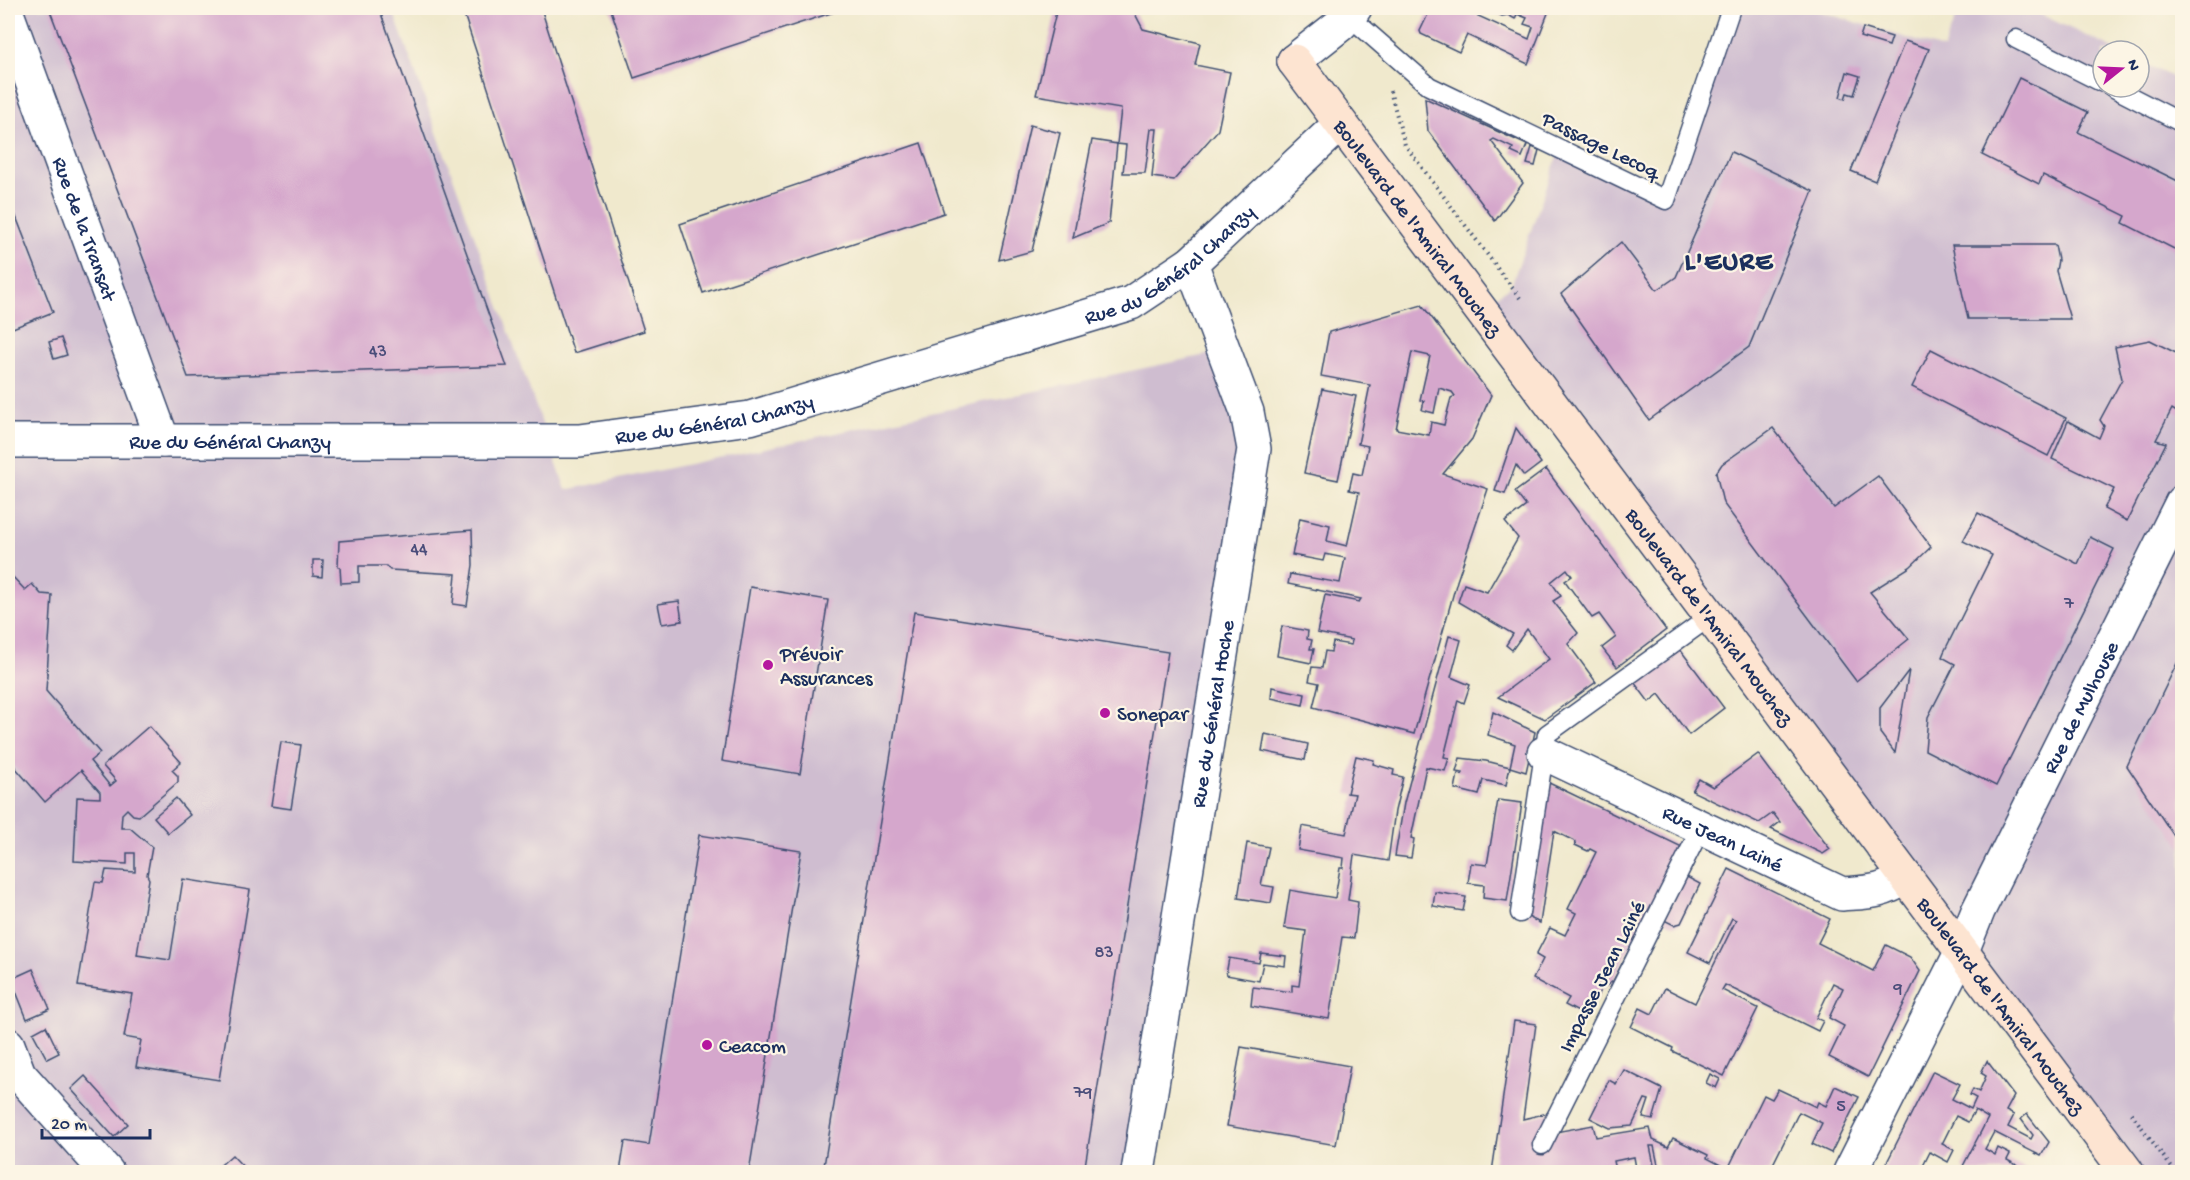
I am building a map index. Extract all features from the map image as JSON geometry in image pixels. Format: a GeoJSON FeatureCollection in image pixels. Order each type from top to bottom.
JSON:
{"type":"FeatureCollection","features":[{"type":"Feature","properties":{"kind":"main road","name":"Boulevard de l'Amiral Mouchez"},"geometry":{"type":"LineString","coordinates":[[1294,61],[2127,1173]]}},
{"type":"Feature","properties":{"kind":"street"},"geometry":{"type":"LineString","coordinates":[[1294,61],[1352,12]]}},
{"type":"Feature","properties":{"kind":"street","name":"Rue de la Transat"},"geometry":{"type":"LineString","coordinates":[[8,16],[164,441]]}},
{"type":"Feature","properties":{"kind":"street","name":"Rue du Général Chanzy"},"geometry":{"type":"LineString","coordinates":[[8,441],[580,441],[750,418],[1131,303],[1191,263],[1340,124]]}},
{"type":"Feature","properties":{"kind":"street","name":"Rue du Général Hoche"},"geometry":{"type":"LineString","coordinates":[[1138,1173],[1254,449],[1247,412],[1191,263]]}},
{"type":"Feature","properties":{"kind":"street","name":"Rue de Mulhouse"},"geometry":{"type":"LineString","coordinates":[[1962,951],[1978,911],[2015,841],[2182,502]]}},
{"type":"Feature","properties":{"kind":"street","name":"Rue Jean Lainé"},"geometry":{"type":"LineString","coordinates":[[1544,753],[1842,894],[1889,888],[1906,877]]}},
{"type":"Feature","properties":{"kind":"street"},"geometry":{"type":"LineString","coordinates":[[1850,1173],[1962,951]]}},
{"type":"Feature","properties":{"kind":"street"},"geometry":{"type":"LineString","coordinates":[[8,1045],[19,1074],[106,1173]]}},
{"type":"Feature","properties":{"kind":"lane","name":"Passage Lecoq"},"geometry":{"type":"LineString","coordinates":[[1352,12],[1429,86],[1666,200],[1731,8]]}},
{"type":"Feature","properties":{"kind":"lane"},"geometry":{"type":"LineString","coordinates":[[2016,39],[2091,76]]}},
{"type":"Feature","properties":{"kind":"lane"},"geometry":{"type":"LineString","coordinates":[[2135,99],[2182,123]]}},
{"type":"Feature","properties":{"kind":"lane"},"geometry":{"type":"LineString","coordinates":[[1520,913],[1547,734],[1711,616]]}},
{"type":"Feature","properties":{"kind":"lane","name":"Impasse Jean Lainé"},"geometry":{"type":"LineString","coordinates":[[1542,1144],[1701,828]]}},
{"type":"Feature","properties":{"kind":"path"},"geometry":{"type":"LineString","coordinates":[[1387,81],[1405,145],[1525,305]]}},
{"type":"Feature","properties":{"kind":"path"},"geometry":{"type":"LineString","coordinates":[[2129,1111],[2175,1173]]}},
{"type":"Feature","properties":{"kind":"shaded area"},"geometry":{"type":"Polygon","coordinates":[[[8,8],[392,8],[566,490],[1225,351],[1247,412],[1138,1172],[8,1172],[8,8]]]}},
{"type":"Feature","properties":{"kind":"shaded area"},"geometry":{"type":"Polygon","coordinates":[[[1731,8],[1809,8],[1943,49],[1960,8],[2027,8],[2093,39],[2091,99],[2151,99],[2151,67],[2182,82],[2182,1172],[2127,1172],[1478,308],[1511,286],[1560,149],[1666,200],[1731,8]]]}},
{"type":"Feature","properties":{"kind":"building"},"geometry":{"type":"Polygon","coordinates":[[[49,8],[379,8],[507,366],[188,377],[49,8]]]}},
{"type":"Feature","properties":{"kind":"building"},"geometry":{"type":"Polygon","coordinates":[[[462,8],[541,8],[644,331],[574,353],[462,8]]]}},
{"type":"Feature","properties":{"kind":"building"},"geometry":{"type":"Polygon","coordinates":[[[620,8],[846,8],[634,78],[611,10],[620,8]]]}},
{"type":"Feature","properties":{"kind":"building"},"geometry":{"type":"Polygon","coordinates":[[[1057,8],[1132,8],[1143,29],[1200,43],[1195,65],[1230,72],[1218,130],[1174,180],[1152,177],[1157,129],[1151,129],[1145,173],[1123,173],[1126,145],[1117,144],[1121,109],[1036,95],[1057,8]]]}},
{"type":"Feature","properties":{"kind":"building"},"geometry":{"type":"Polygon","coordinates":[[[1431,8],[1480,8],[1476,15],[1529,39],[1533,27],[1524,24],[1527,18],[1517,14],[1515,19],[1488,10],[1490,8],[1550,8],[1528,64],[1467,35],[1459,52],[1421,34],[1420,31],[1431,8]]]}},
{"type":"Feature","properties":{"kind":"building"},"geometry":{"type":"Polygon","coordinates":[[[1863,28],[1892,37],[1889,46],[1860,37],[1863,28]]]}},
{"type":"Feature","properties":{"kind":"building"},"geometry":{"type":"Polygon","coordinates":[[[1905,41],[1929,49],[1875,181],[1851,171],[1905,41]]]}},
{"type":"Feature","properties":{"kind":"building"},"geometry":{"type":"Polygon","coordinates":[[[1847,72],[1860,76],[1854,95],[1847,93],[1845,99],[1840,97],[1847,72]]]}},
{"type":"Feature","properties":{"kind":"building"},"geometry":{"type":"Polygon","coordinates":[[[2019,78],[2088,112],[2078,132],[2182,183],[2182,253],[2123,223],[2126,216],[2043,175],[2039,184],[1982,155],[2019,78]]]}},
{"type":"Feature","properties":{"kind":"building"},"geometry":{"type":"Polygon","coordinates":[[[1425,98],[1527,145],[1522,157],[1511,152],[1513,148],[1494,139],[1491,141],[1523,183],[1495,221],[1428,131],[1425,98]]]}},
{"type":"Feature","properties":{"kind":"building"},"geometry":{"type":"Polygon","coordinates":[[[1030,125],[1060,133],[1032,251],[999,260],[1030,125]]]}},
{"type":"Feature","properties":{"kind":"building"},"geometry":{"type":"Polygon","coordinates":[[[1092,140],[1117,144],[1109,223],[1073,238],[1092,140]]]}},
{"type":"Feature","properties":{"kind":"building"},"geometry":{"type":"Polygon","coordinates":[[[921,143],[944,213],[703,293],[680,224],[921,143]]]}},
{"type":"Feature","properties":{"kind":"building"},"geometry":{"type":"Polygon","coordinates":[[[1532,147],[1539,150],[1535,166],[1527,164],[1532,147]]]}},
{"type":"Feature","properties":{"kind":"building"},"geometry":{"type":"Polygon","coordinates":[[[1731,152],[1813,191],[1749,347],[1649,420],[1561,294],[1621,242],[1657,290],[1676,277],[1731,152]]]}},
{"type":"Feature","properties":{"kind":"building"},"geometry":{"type":"Polygon","coordinates":[[[8,196],[53,312],[8,330],[8,196]]]}},
{"type":"Feature","properties":{"kind":"building"},"geometry":{"type":"Polygon","coordinates":[[[1952,245],[2055,245],[2058,260],[2056,271],[2070,319],[1968,319],[1952,245]]]}},
{"type":"Feature","properties":{"kind":"building"},"geometry":{"type":"Polygon","coordinates":[[[1422,305],[1491,395],[1472,439],[1443,474],[1488,489],[1457,581],[1414,734],[1313,707],[1319,683],[1309,681],[1312,667],[1322,668],[1325,651],[1331,652],[1333,642],[1351,645],[1352,640],[1317,633],[1325,595],[1359,602],[1361,599],[1288,584],[1290,574],[1340,583],[1345,558],[1325,554],[1323,561],[1292,555],[1300,518],[1330,525],[1327,541],[1347,546],[1359,492],[1349,490],[1353,473],[1362,475],[1368,446],[1358,444],[1370,385],[1321,376],[1329,332],[1422,305]],[[1412,352],[1396,429],[1429,435],[1431,422],[1444,425],[1451,398],[1455,396],[1452,392],[1439,388],[1434,413],[1422,410],[1424,401],[1420,400],[1430,356],[1412,352]]]}},
{"type":"Feature","properties":{"kind":"building"},"geometry":{"type":"Polygon","coordinates":[[[61,338],[67,355],[54,359],[49,342],[61,338]]]}},
{"type":"Feature","properties":{"kind":"building"},"geometry":{"type":"Polygon","coordinates":[[[2150,340],[2182,356],[2182,408],[2180,414],[2172,409],[2156,440],[2166,443],[2127,521],[2104,509],[2114,489],[2052,459],[2068,421],[2099,438],[2104,426],[2100,420],[2122,379],[2115,347],[2150,340]]]}},
{"type":"Feature","properties":{"kind":"building"},"geometry":{"type":"Polygon","coordinates":[[[1931,349],[2066,418],[2048,456],[1912,387],[1931,349]]]}},
{"type":"Feature","properties":{"kind":"building"},"geometry":{"type":"Polygon","coordinates":[[[1322,389],[1356,396],[1338,480],[1304,473],[1322,389]]]}},
{"type":"Feature","properties":{"kind":"building"},"geometry":{"type":"Polygon","coordinates":[[[1516,428],[1541,463],[1524,476],[1516,465],[1505,494],[1495,491],[1516,428]]]}},
{"type":"Feature","properties":{"kind":"building"},"geometry":{"type":"Polygon","coordinates":[[[1773,428],[1834,508],[1878,476],[1931,547],[1910,567],[1870,592],[1909,639],[1856,681],[1723,503],[1716,473],[1722,464],[1773,428]]]}},
{"type":"Feature","properties":{"kind":"building"},"geometry":{"type":"Polygon","coordinates":[[[1546,469],[1666,630],[1617,667],[1602,648],[1616,637],[1599,614],[1592,618],[1565,581],[1572,576],[1567,569],[1551,582],[1561,596],[1553,601],[1578,633],[1568,644],[1596,682],[1545,719],[1498,697],[1549,659],[1527,629],[1512,650],[1506,645],[1513,634],[1458,602],[1464,584],[1487,592],[1518,538],[1505,522],[1526,506],[1515,492],[1546,469]]]}},
{"type":"Feature","properties":{"kind":"building"},"geometry":{"type":"Polygon","coordinates":[[[1978,513],[2078,564],[2090,537],[2114,549],[1996,786],[1925,750],[1928,717],[1955,664],[1942,657],[1992,555],[1963,541],[1978,513]]]}},
{"type":"Feature","properties":{"kind":"building"},"geometry":{"type":"Polygon","coordinates":[[[472,530],[473,565],[467,606],[453,604],[456,574],[390,570],[386,566],[359,566],[359,582],[341,583],[340,567],[338,567],[339,541],[472,530]]]}},
{"type":"Feature","properties":{"kind":"building"},"geometry":{"type":"Polygon","coordinates":[[[313,560],[323,560],[322,577],[313,576],[313,560]]]}},
{"type":"Feature","properties":{"kind":"building"},"geometry":{"type":"Polygon","coordinates":[[[11,575],[25,590],[32,584],[41,594],[52,595],[46,691],[100,753],[90,761],[110,786],[116,781],[103,766],[149,726],[181,762],[172,770],[178,776],[178,782],[139,816],[133,815],[127,809],[122,814],[121,828],[130,828],[152,847],[137,955],[170,960],[183,879],[250,890],[219,1080],[136,1067],[141,1040],[124,1037],[132,994],[78,986],[95,882],[103,883],[106,870],[135,872],[135,853],[127,853],[127,864],[74,861],[77,797],[100,798],[100,792],[81,770],[45,802],[8,759],[8,578],[11,575]]]}},
{"type":"Feature","properties":{"kind":"building"},"geometry":{"type":"Polygon","coordinates":[[[750,587],[828,600],[800,774],[722,761],[750,587]]]}},
{"type":"Feature","properties":{"kind":"building"},"geometry":{"type":"Polygon","coordinates":[[[679,601],[682,621],[662,624],[658,604],[679,601]]]}},
{"type":"Feature","properties":{"kind":"building"},"geometry":{"type":"Polygon","coordinates":[[[914,612],[1168,652],[1084,1172],[823,1172],[914,612]]]}},
{"type":"Feature","properties":{"kind":"building"},"geometry":{"type":"Polygon","coordinates":[[[1282,626],[1308,631],[1307,639],[1312,640],[1310,649],[1314,649],[1311,663],[1277,656],[1282,626]]]}},
{"type":"Feature","properties":{"kind":"building"},"geometry":{"type":"Polygon","coordinates":[[[1449,636],[1461,640],[1451,677],[1470,685],[1464,703],[1458,700],[1444,757],[1449,758],[1445,771],[1426,767],[1411,838],[1414,839],[1411,858],[1395,856],[1404,803],[1449,636]]]}},
{"type":"Feature","properties":{"kind":"building"},"geometry":{"type":"Polygon","coordinates":[[[1679,648],[1724,708],[1689,735],[1659,694],[1649,702],[1634,682],[1679,648]]]}},
{"type":"Feature","properties":{"kind":"building"},"geometry":{"type":"Polygon","coordinates":[[[2182,653],[2182,848],[2127,766],[2182,653]]]}},
{"type":"Feature","properties":{"kind":"building"},"geometry":{"type":"Polygon","coordinates":[[[1909,670],[1895,753],[1880,733],[1880,708],[1909,670]]]}},
{"type":"Feature","properties":{"kind":"building"},"geometry":{"type":"Polygon","coordinates":[[[1272,687],[1305,694],[1303,705],[1271,698],[1272,687]]]}},
{"type":"Feature","properties":{"kind":"building"},"geometry":{"type":"Polygon","coordinates":[[[1493,712],[1535,732],[1526,772],[1510,767],[1515,744],[1488,735],[1493,712]]]}},
{"type":"Feature","properties":{"kind":"building"},"geometry":{"type":"Polygon","coordinates":[[[1265,734],[1308,744],[1305,760],[1262,751],[1265,734]]]}},
{"type":"Feature","properties":{"kind":"building"},"geometry":{"type":"Polygon","coordinates":[[[281,742],[301,745],[291,809],[271,806],[281,742]]]}},
{"type":"Feature","properties":{"kind":"building"},"geometry":{"type":"Polygon","coordinates":[[[1758,754],[1830,849],[1823,854],[1771,829],[1780,822],[1773,813],[1759,823],[1692,791],[1699,779],[1713,787],[1758,754]]]}},
{"type":"Feature","properties":{"kind":"building"},"geometry":{"type":"Polygon","coordinates":[[[1356,756],[1374,760],[1373,764],[1394,770],[1393,775],[1403,777],[1395,811],[1388,861],[1354,855],[1348,900],[1358,902],[1354,938],[1342,937],[1329,1019],[1251,1006],[1253,987],[1292,992],[1292,985],[1299,986],[1306,931],[1284,928],[1290,890],[1335,898],[1344,858],[1298,850],[1302,826],[1346,834],[1355,794],[1347,793],[1356,756]]]}},
{"type":"Feature","properties":{"kind":"building"},"geometry":{"type":"Polygon","coordinates":[[[1460,758],[1510,767],[1506,785],[1483,780],[1479,795],[1455,789],[1458,774],[1463,773],[1456,772],[1460,758]]]}},
{"type":"Feature","properties":{"kind":"building"},"geometry":{"type":"Polygon","coordinates":[[[1547,782],[1682,847],[1613,981],[1601,989],[1586,1016],[1565,1005],[1569,998],[1533,979],[1543,959],[1536,955],[1550,928],[1565,935],[1576,913],[1568,909],[1596,852],[1575,845],[1576,842],[1554,831],[1540,923],[1528,917],[1547,782]]]}},
{"type":"Feature","properties":{"kind":"building"},"geometry":{"type":"Polygon","coordinates":[[[176,798],[190,815],[168,833],[154,817],[176,798]]]}},
{"type":"Feature","properties":{"kind":"building"},"geometry":{"type":"Polygon","coordinates":[[[1498,800],[1522,803],[1507,901],[1483,898],[1484,885],[1468,883],[1471,863],[1487,865],[1498,800]]]}},
{"type":"Feature","properties":{"kind":"building"},"geometry":{"type":"Polygon","coordinates":[[[699,835],[801,851],[749,1172],[620,1172],[625,1141],[649,1145],[699,835]]]}},
{"type":"Feature","properties":{"kind":"building"},"geometry":{"type":"Polygon","coordinates":[[[1247,843],[1269,847],[1261,885],[1274,887],[1271,903],[1238,898],[1247,843]]]}},
{"type":"Feature","properties":{"kind":"building"},"geometry":{"type":"Polygon","coordinates":[[[1729,869],[1830,919],[1818,943],[1873,971],[1886,945],[1910,957],[1920,971],[1868,1077],[1829,1057],[1844,1026],[1829,1018],[1843,988],[1833,983],[1816,1018],[1823,1021],[1818,1031],[1725,985],[1722,990],[1758,1008],[1724,1076],[1672,1051],[1673,1048],[1631,1027],[1640,1008],[1652,1014],[1665,988],[1695,1003],[1736,920],[1732,918],[1710,963],[1688,952],[1729,869]]]}},
{"type":"Feature","properties":{"kind":"building"},"geometry":{"type":"Polygon","coordinates":[[[1685,876],[1700,884],[1681,923],[1674,925],[1664,920],[1685,876]]]}},
{"type":"Feature","properties":{"kind":"building"},"geometry":{"type":"Polygon","coordinates":[[[1435,892],[1466,897],[1463,911],[1433,906],[1435,892]]]}},
{"type":"Feature","properties":{"kind":"building"},"geometry":{"type":"Polygon","coordinates":[[[1261,953],[1286,956],[1285,966],[1263,963],[1259,981],[1226,975],[1229,958],[1259,963],[1261,953]]]}},
{"type":"Feature","properties":{"kind":"building"},"geometry":{"type":"Polygon","coordinates":[[[33,969],[50,1009],[27,1019],[11,979],[33,969]]]}},
{"type":"Feature","properties":{"kind":"building"},"geometry":{"type":"Polygon","coordinates":[[[1514,1021],[1536,1024],[1523,1119],[1552,1112],[1556,1132],[1593,1125],[1596,1137],[1650,1128],[1653,1140],[1668,1147],[1673,1138],[1708,1155],[1707,1158],[1728,1169],[1764,1095],[1772,1099],[1778,1089],[1816,1107],[1818,1102],[1826,1106],[1835,1086],[1859,1097],[1831,1153],[1812,1144],[1822,1123],[1799,1112],[1769,1172],[1673,1172],[1658,1165],[1654,1146],[1650,1146],[1654,1165],[1636,1168],[1634,1157],[1614,1161],[1616,1170],[1604,1172],[1492,1172],[1514,1021]]]}},
{"type":"Feature","properties":{"kind":"building"},"geometry":{"type":"Polygon","coordinates":[[[46,1026],[59,1053],[47,1059],[33,1033],[46,1026]]]}},
{"type":"Feature","properties":{"kind":"building"},"geometry":{"type":"Polygon","coordinates":[[[1241,1047],[1350,1066],[1336,1145],[1227,1126],[1241,1047]]]}},
{"type":"Feature","properties":{"kind":"building"},"geometry":{"type":"Polygon","coordinates":[[[1987,1061],[2014,1096],[2006,1111],[2014,1115],[2008,1127],[2031,1139],[2033,1135],[2021,1119],[2027,1114],[2049,1142],[2041,1156],[1994,1132],[1985,1149],[1995,1155],[1998,1148],[2010,1154],[2007,1160],[2030,1172],[1971,1172],[1962,1168],[1988,1118],[1975,1110],[1968,1122],[1956,1116],[1942,1144],[1954,1150],[1948,1162],[1930,1152],[1920,1172],[1882,1172],[1933,1071],[1960,1084],[1952,1099],[1971,1109],[1976,1098],[1970,1095],[1973,1089],[1979,1092],[1986,1076],[1981,1073],[1987,1061]]]}},
{"type":"Feature","properties":{"kind":"building"},"geometry":{"type":"Polygon","coordinates":[[[1624,1070],[1662,1089],[1653,1120],[1643,1118],[1649,1100],[1645,1099],[1632,1126],[1610,1128],[1590,1118],[1609,1080],[1616,1084],[1624,1070]]]}},
{"type":"Feature","properties":{"kind":"building"},"geometry":{"type":"Polygon","coordinates":[[[1710,1074],[1720,1079],[1716,1088],[1706,1083],[1710,1074]]]}},
{"type":"Feature","properties":{"kind":"building"},"geometry":{"type":"Polygon","coordinates":[[[85,1076],[128,1124],[114,1137],[71,1089],[85,1076]]]}},
{"type":"Feature","properties":{"kind":"building"},"geometry":{"type":"Polygon","coordinates":[[[232,1155],[248,1172],[213,1172],[232,1155]]]}},
{"type":"Feature","properties":{"kind":"place","name":"Prévoir Assurances"},"geometry":{"type":"Point","coordinates":[768,665]}},
{"type":"Feature","properties":{"kind":"place","name":"Sonepar"},"geometry":{"type":"Point","coordinates":[1105,713]}},
{"type":"Feature","properties":{"kind":"place","name":"Ceacom"},"geometry":{"type":"Point","coordinates":[707,1045]}},
{"type":"Feature","properties":{"kind":"district","name":"L'EURE"},"geometry":{"type":"Point","coordinates":[1729,260]}}]}
